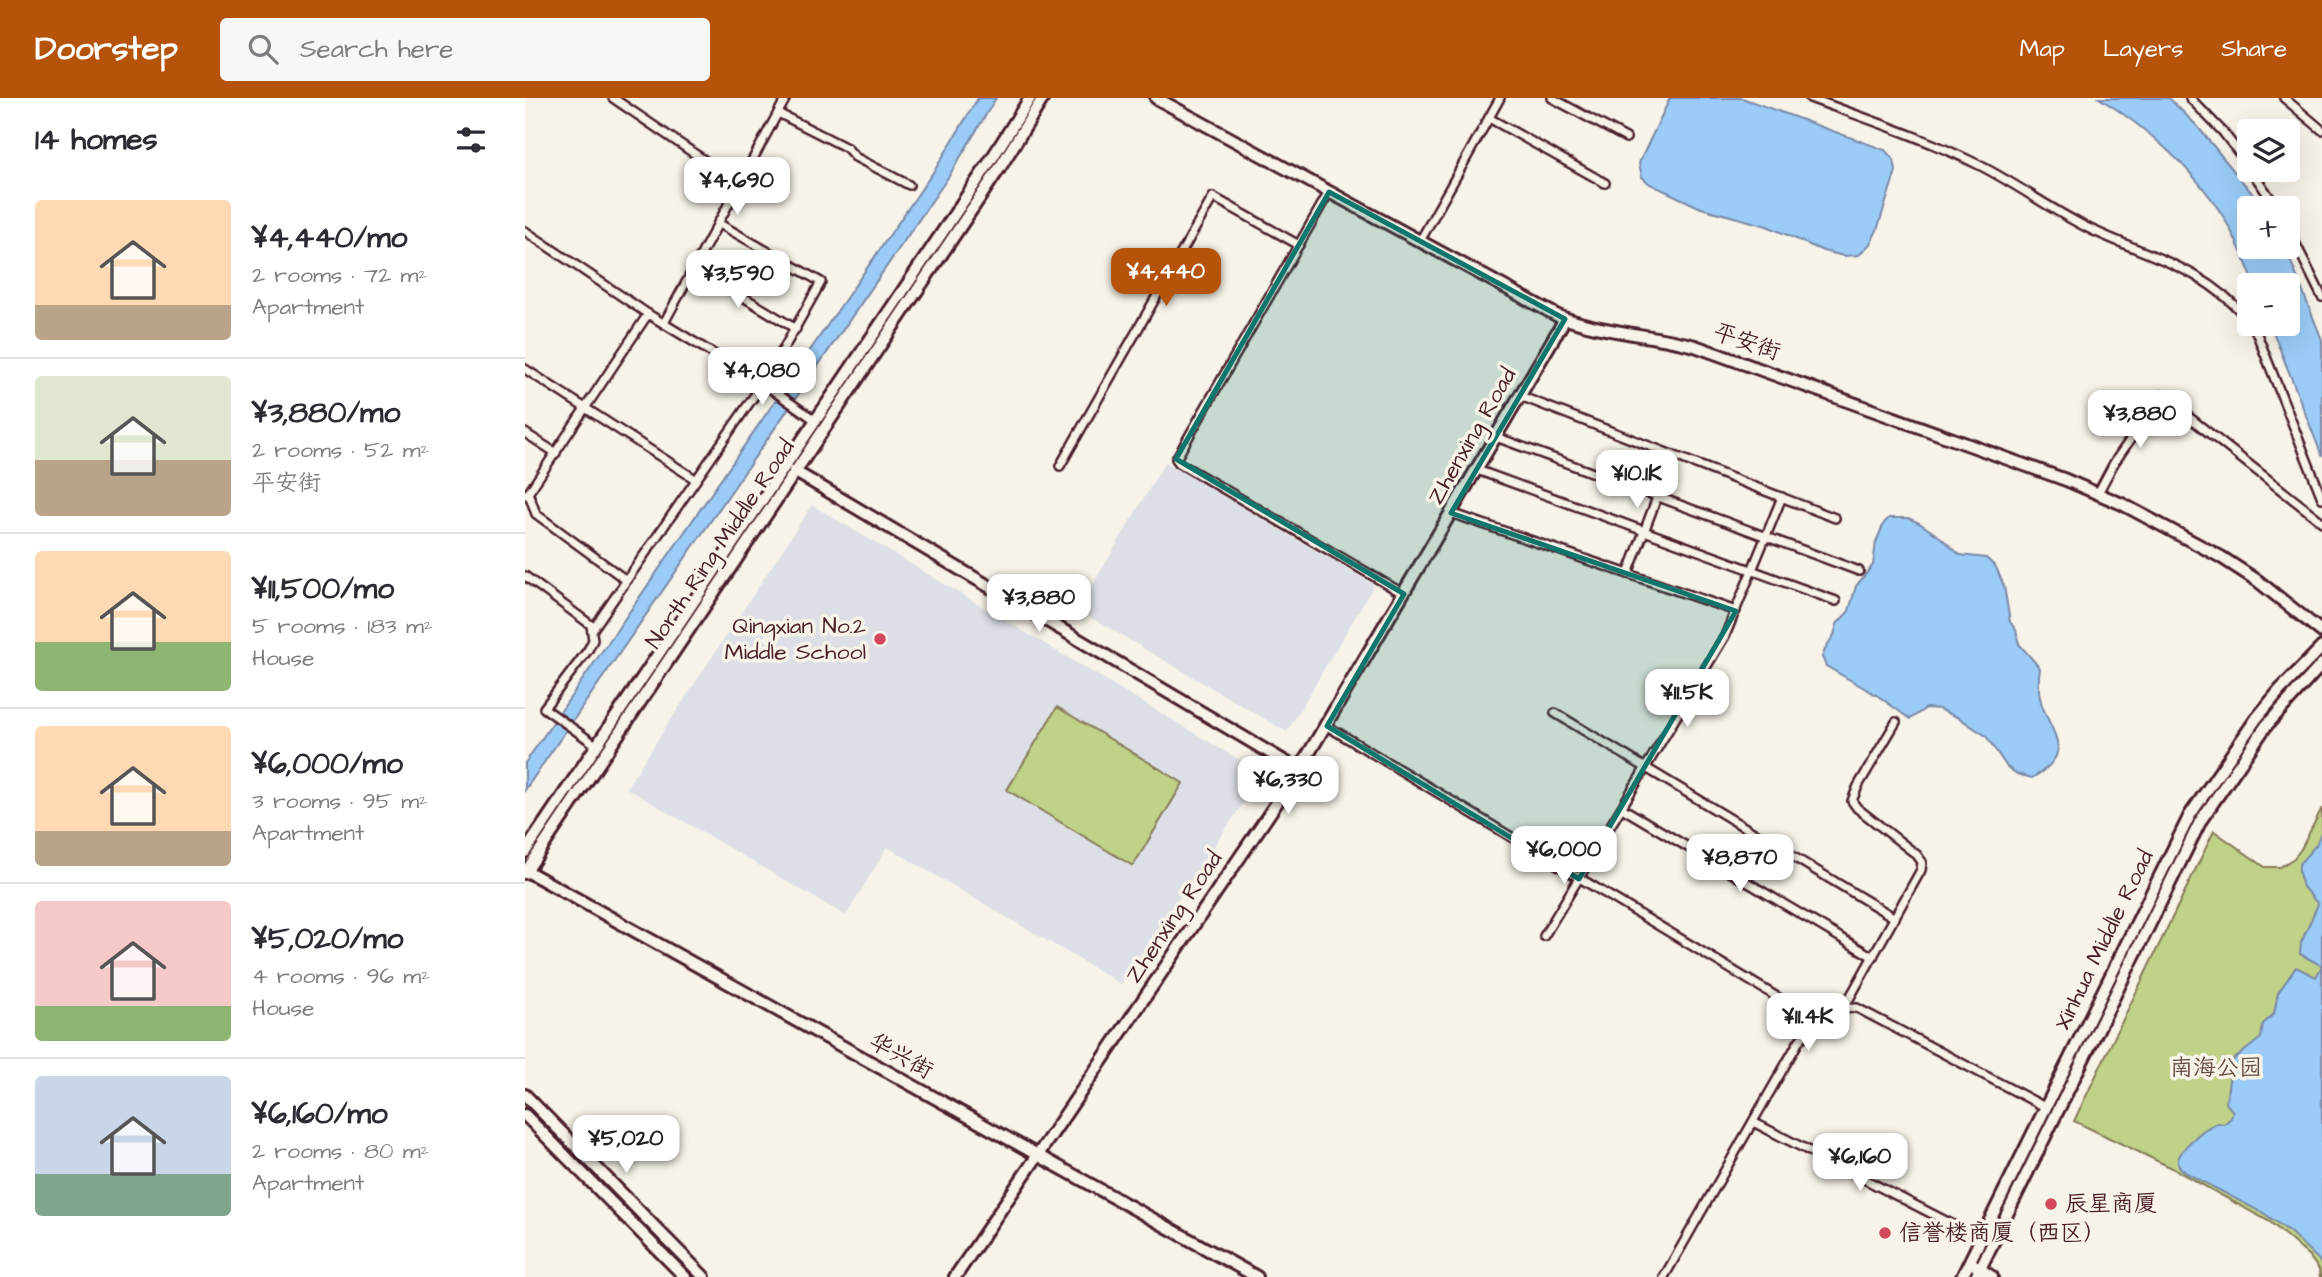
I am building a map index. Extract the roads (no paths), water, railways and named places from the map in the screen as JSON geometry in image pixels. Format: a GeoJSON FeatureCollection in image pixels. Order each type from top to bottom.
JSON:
{"type":"FeatureCollection","features":[{"type":"Feature","properties":{"kind":"street"},"geometry":{"type":"LineString","coordinates":[[614,98],[739,184]]}},
{"type":"Feature","properties":{"kind":"street"},"geometry":{"type":"LineString","coordinates":[[664,323],[786,98]]}},
{"type":"Feature","properties":{"kind":"street","name":"North Ring Middle Road"},"geometry":{"type":"LineString","coordinates":[[525,852],[989,163],[1030,98]]}},
{"type":"Feature","properties":{"kind":"street","name":"North Ring Middle Road"},"geometry":{"type":"LineString","coordinates":[[525,871],[999,169],[1043,98]]}},
{"type":"Feature","properties":{"kind":"street","name":"平安街"},"geometry":{"type":"LineString","coordinates":[[1156,98],[1565,319],[1596,328],[1661,337],[1695,346],[2066,480],[2122,504],[2239,567],[2322,632]]}},
{"type":"Feature","properties":{"kind":"street"},"geometry":{"type":"LineString","coordinates":[[1420,241],[1500,98]]}},
{"type":"Feature","properties":{"kind":"street"},"geometry":{"type":"LineString","coordinates":[[1552,98],[1626,138]]}},
{"type":"Feature","properties":{"kind":"street"},"geometry":{"type":"LineString","coordinates":[[1810,98],[1940,147],[1981,166],[2089,228],[2179,265],[2237,306]]}},
{"type":"Feature","properties":{"kind":"street"},"geometry":{"type":"LineString","coordinates":[[2190,98],[2237,151]]}},
{"type":"Feature","properties":{"kind":"street"},"geometry":{"type":"LineString","coordinates":[[2284,98],[2322,130]]}},
{"type":"Feature","properties":{"kind":"street"},"geometry":{"type":"LineString","coordinates":[[778,113],[847,148],[855,157],[909,186]]}},
{"type":"Feature","properties":{"kind":"street"},"geometry":{"type":"LineString","coordinates":[[1489,118],[1605,183]]}},
{"type":"Feature","properties":{"kind":"street"},"geometry":{"type":"LineString","coordinates":[[1329,192],[1175,459],[1404,594]]}},
{"type":"Feature","properties":{"kind":"street"},"geometry":{"type":"LineString","coordinates":[[1060,466],[1213,197],[1299,245]]}},
{"type":"Feature","properties":{"kind":"street"},"geometry":{"type":"LineString","coordinates":[[593,629],[770,373],[821,282],[718,223]]}},
{"type":"Feature","properties":{"kind":"street"},"geometry":{"type":"LineString","coordinates":[[525,231],[815,420]]}},
{"type":"Feature","properties":{"kind":"street"},"geometry":{"type":"LineString","coordinates":[[2300,252],[2322,297]]}},
{"type":"Feature","properties":{"kind":"street"},"geometry":{"type":"LineString","coordinates":[[694,267],[796,329]]}},
{"type":"Feature","properties":{"kind":"street"},"geometry":{"type":"LineString","coordinates":[[626,580],[536,514],[526,494],[649,314]]}},
{"type":"Feature","properties":{"kind":"street","name":"Zhenxing Road"},"geometry":{"type":"LineString","coordinates":[[955,1277],[1299,770],[1565,319]]}},
{"type":"Feature","properties":{"kind":"street"},"geometry":{"type":"LineString","coordinates":[[2257,336],[2322,498]]}},
{"type":"Feature","properties":{"kind":"street"},"geometry":{"type":"LineString","coordinates":[[525,369],[695,479]]}},
{"type":"Feature","properties":{"kind":"street"},"geometry":{"type":"LineString","coordinates":[[2098,494],[2114,463],[2161,395],[2322,522]]}},
{"type":"Feature","properties":{"kind":"street"},"geometry":{"type":"LineString","coordinates":[[1520,396],[1835,518]]}},
{"type":"Feature","properties":{"kind":"street"},"geometry":{"type":"LineString","coordinates":[[525,433],[555,453]]}},
{"type":"Feature","properties":{"kind":"street"},"geometry":{"type":"LineString","coordinates":[[1496,437],[1859,571]]}},
{"type":"Feature","properties":{"kind":"street"},"geometry":{"type":"LineString","coordinates":[[1628,574],[1673,455]]}},
{"type":"Feature","properties":{"kind":"street"},"geometry":{"type":"LineString","coordinates":[[1477,470],[1836,601]]}},
{"type":"Feature","properties":{"kind":"street"},"geometry":{"type":"LineString","coordinates":[[794,471],[1299,770]]}},
{"type":"Feature","properties":{"kind":"street"},"geometry":{"type":"LineString","coordinates":[[1544,936],[1714,657],[1736,611],[1781,497]]}},
{"type":"Feature","properties":{"kind":"street"},"geometry":{"type":"LineString","coordinates":[[1451,513],[1736,611]]}},
{"type":"Feature","properties":{"kind":"street"},"geometry":{"type":"LineString","coordinates":[[525,576],[593,629],[593,640],[588,650],[544,708],[596,745]]}},
{"type":"Feature","properties":{"kind":"street","name":"Xinhua Middle Road"},"geometry":{"type":"LineString","coordinates":[[1962,1277],[2190,815],[2256,719],[2322,647]]}},
{"type":"Feature","properties":{"kind":"street","name":"Xinhua Middle Road"},"geometry":{"type":"LineString","coordinates":[[1978,1273],[2201,820],[2266,726],[2322,664]]}},
{"type":"Feature","properties":{"kind":"street"},"geometry":{"type":"LineString","coordinates":[[1555,713],[1895,918]]}},
{"type":"Feature","properties":{"kind":"street"},"geometry":{"type":"LineString","coordinates":[[1844,1008],[1921,870],[1922,862],[1910,848],[1857,808],[1852,801],[1896,722]]}},
{"type":"Feature","properties":{"kind":"street"},"geometry":{"type":"LineString","coordinates":[[1327,726],[1817,1021]]}},
{"type":"Feature","properties":{"kind":"street"},"geometry":{"type":"LineString","coordinates":[[1622,808],[1873,957]]}},
{"type":"Feature","properties":{"kind":"street","name":"华兴街"},"geometry":{"type":"LineString","coordinates":[[525,871],[1257,1277]]}},
{"type":"Feature","properties":{"kind":"street"},"geometry":{"type":"LineString","coordinates":[[1664,1277],[1799,1041],[1817,1021],[1835,1010],[1857,1008],[2045,1107]]}},
{"type":"Feature","properties":{"kind":"street"},"geometry":{"type":"LineString","coordinates":[[525,1095],[704,1277]]}},
{"type":"Feature","properties":{"kind":"street"},"geometry":{"type":"LineString","coordinates":[[525,1115],[685,1277]]}},
{"type":"Feature","properties":{"kind":"street"},"geometry":{"type":"LineString","coordinates":[[1752,1122],[1981,1239]]}},
{"type":"Feature","properties":{"kind":"street"},"geometry":{"type":"LineString","coordinates":[[1970,1262],[1978,1273],[1992,1277]]}},
{"type":"Feature","properties":{"kind":"water"},"geometry":{"type":"Polygon","coordinates":[[[978,98],[996,98],[949,176],[525,790],[525,763],[936,168],[978,98]]]}},
{"type":"Feature","properties":{"kind":"water"},"geometry":{"type":"Polygon","coordinates":[[[1670,98],[1742,98],[1885,150],[1894,160],[1896,171],[1870,244],[1859,255],[1844,256],[1823,251],[1767,226],[1701,208],[1650,184],[1642,177],[1639,163],[1670,98]]]}},
{"type":"Feature","properties":{"kind":"water"},"geometry":{"type":"Polygon","coordinates":[[[2099,98],[2169,98],[2198,127],[2237,175],[2237,182],[2243,182],[2254,196],[2237,196],[2237,242],[2228,224],[2198,182],[2168,150],[2099,98]]]}},
{"type":"Feature","properties":{"kind":"water"},"geometry":{"type":"Polygon","coordinates":[[[2245,259],[2290,259],[2295,273],[2250,273],[2245,259]]]}},
{"type":"Feature","properties":{"kind":"water"},"geometry":{"type":"Polygon","coordinates":[[[2300,285],[2322,340],[2322,456],[2275,336],[2300,336],[2300,285]]]}},
{"type":"Feature","properties":{"kind":"water"},"geometry":{"type":"Polygon","coordinates":[[[1889,518],[1908,518],[1919,523],[1960,555],[1986,558],[1996,567],[2004,586],[2010,622],[2016,630],[2019,644],[2040,668],[2040,698],[2058,747],[2053,762],[2032,778],[2017,774],[2007,767],[1986,736],[1959,718],[1939,709],[1926,708],[1910,719],[1878,696],[1826,666],[1822,657],[1826,647],[1837,624],[1849,611],[1856,586],[1873,565],[1876,542],[1889,518]]]}},
{"type":"Feature","properties":{"kind":"water"},"geometry":{"type":"Polygon","coordinates":[[[2322,830],[2322,966],[2300,954],[2301,943],[2318,904],[2303,887],[2299,864],[2316,845],[2322,830]]]}},
{"type":"Feature","properties":{"kind":"water"},"geometry":{"type":"Polygon","coordinates":[[[2322,966],[2322,1266],[2290,1232],[2265,1214],[2190,1175],[2181,1169],[2178,1163],[2181,1153],[2197,1136],[2214,1124],[2224,1124],[2231,1118],[2233,1112],[2226,1103],[2233,1060],[2261,1038],[2263,1024],[2274,1014],[2278,993],[2296,967],[2316,977],[2322,966]]]}},
{"type":"Feature","properties":{"kind":"place","name":"Qingxian No.2 Middle School"},"geometry":{"type":"Point","coordinates":[880,639]}},
{"type":"Feature","properties":{"kind":"place","name":"辰星商厦"},"geometry":{"type":"Point","coordinates":[2051,1204]}},
{"type":"Feature","properties":{"kind":"place","name":"信誉楼商厦（西区）"},"geometry":{"type":"Point","coordinates":[1885,1233]}},
{"type":"Feature","properties":{"kind":"park label","name":"南海公园"},"geometry":{"type":"Point","coordinates":[2216,1068]}}]}
